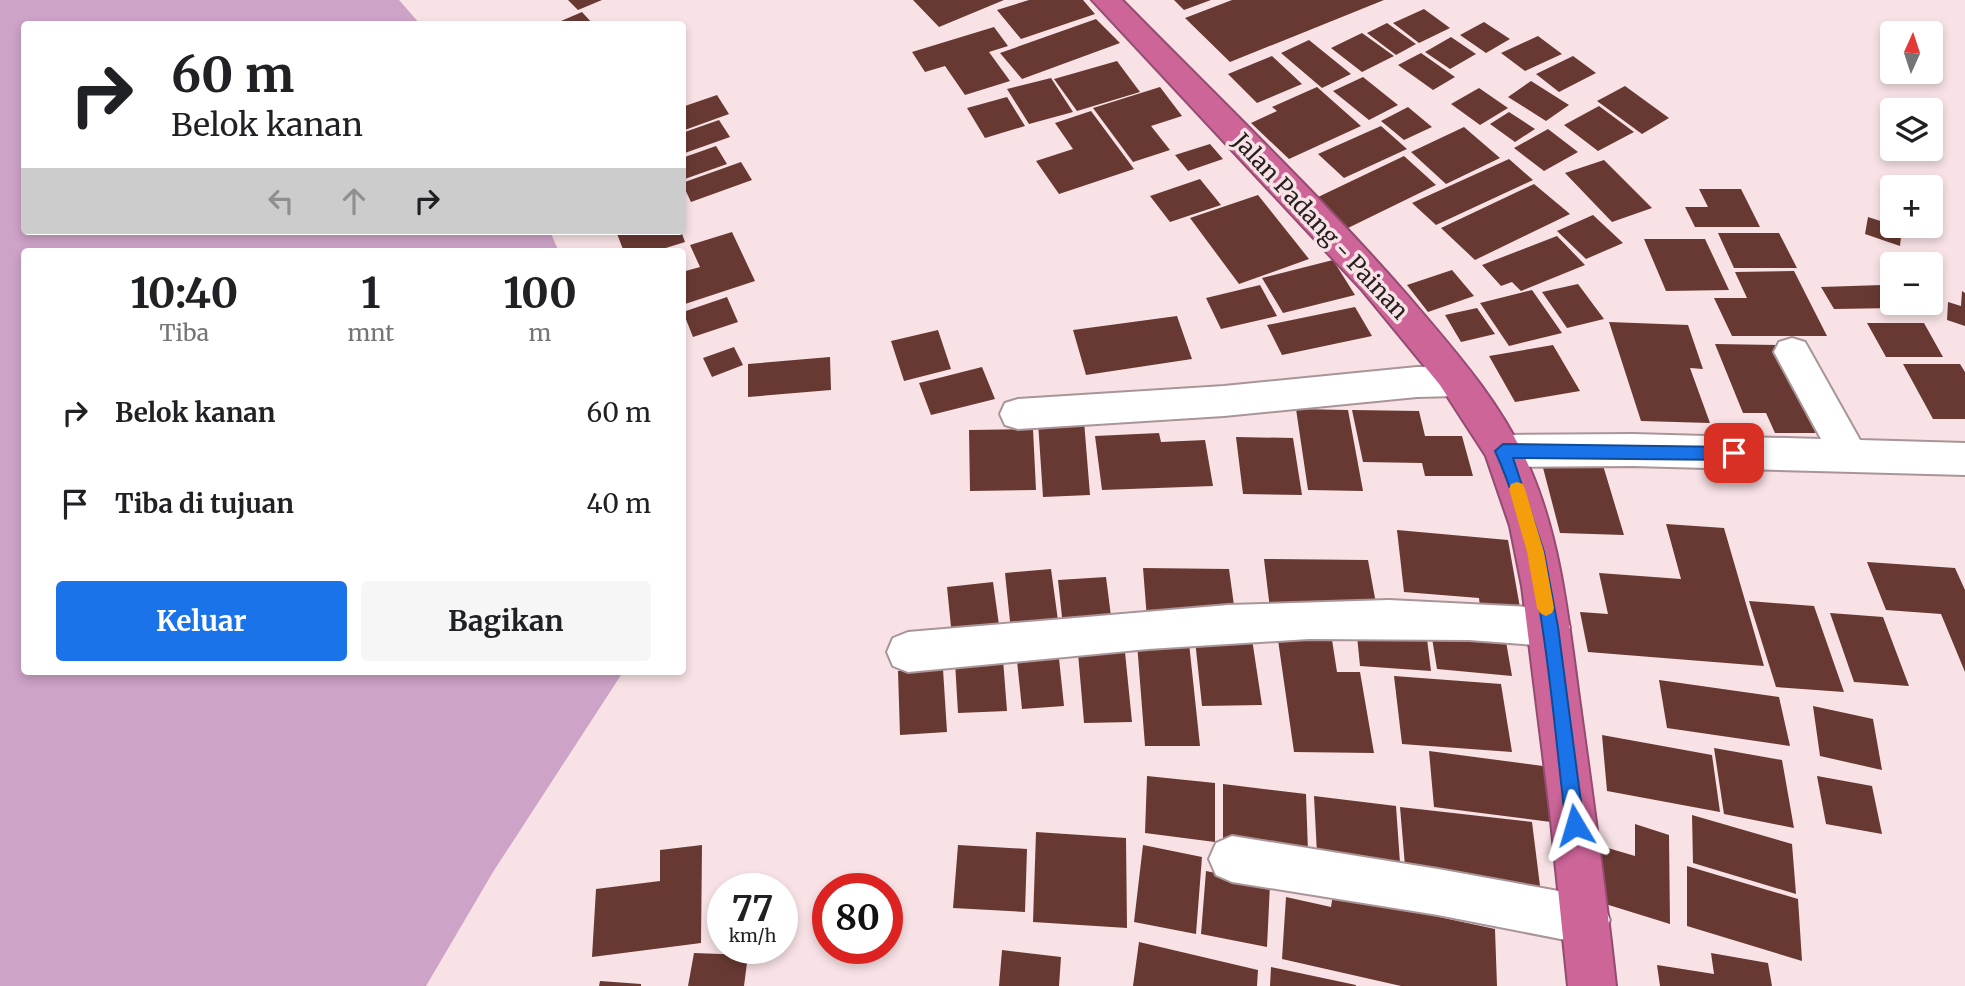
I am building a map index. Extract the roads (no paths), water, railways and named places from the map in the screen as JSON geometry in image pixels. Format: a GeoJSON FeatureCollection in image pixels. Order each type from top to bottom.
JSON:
{"type":"FeatureCollection","features":[{"type":"Feature","properties":{"kind":"highway","name":"Jalan Padang - Painan"},"geometry":{"type":"LineString","coordinates":[[1106,0],[1293,192],[1388,296],[1457,382],[1507,461],[1535,552],[1549,627],[1592,986]]}},
{"type":"Feature","properties":{"kind":"street"},"geometry":{"type":"LineString","coordinates":[[1792,352],[1849,455]]}},
{"type":"Feature","properties":{"kind":"street"},"geometry":{"type":"LineString","coordinates":[[1018,414],[1224,401],[1417,382],[1457,382]]}},
{"type":"Feature","properties":{"kind":"street"},"geometry":{"type":"LineString","coordinates":[[1507,461],[1849,455],[1965,458]]}},
{"type":"Feature","properties":{"kind":"street"},"geometry":{"type":"LineString","coordinates":[[908,652],[1334,618],[1474,619],[1549,627]]}},
{"type":"Feature","properties":{"kind":"street"},"geometry":{"type":"LineString","coordinates":[[1232,859],[1438,892],[1586,920]]}}]}
